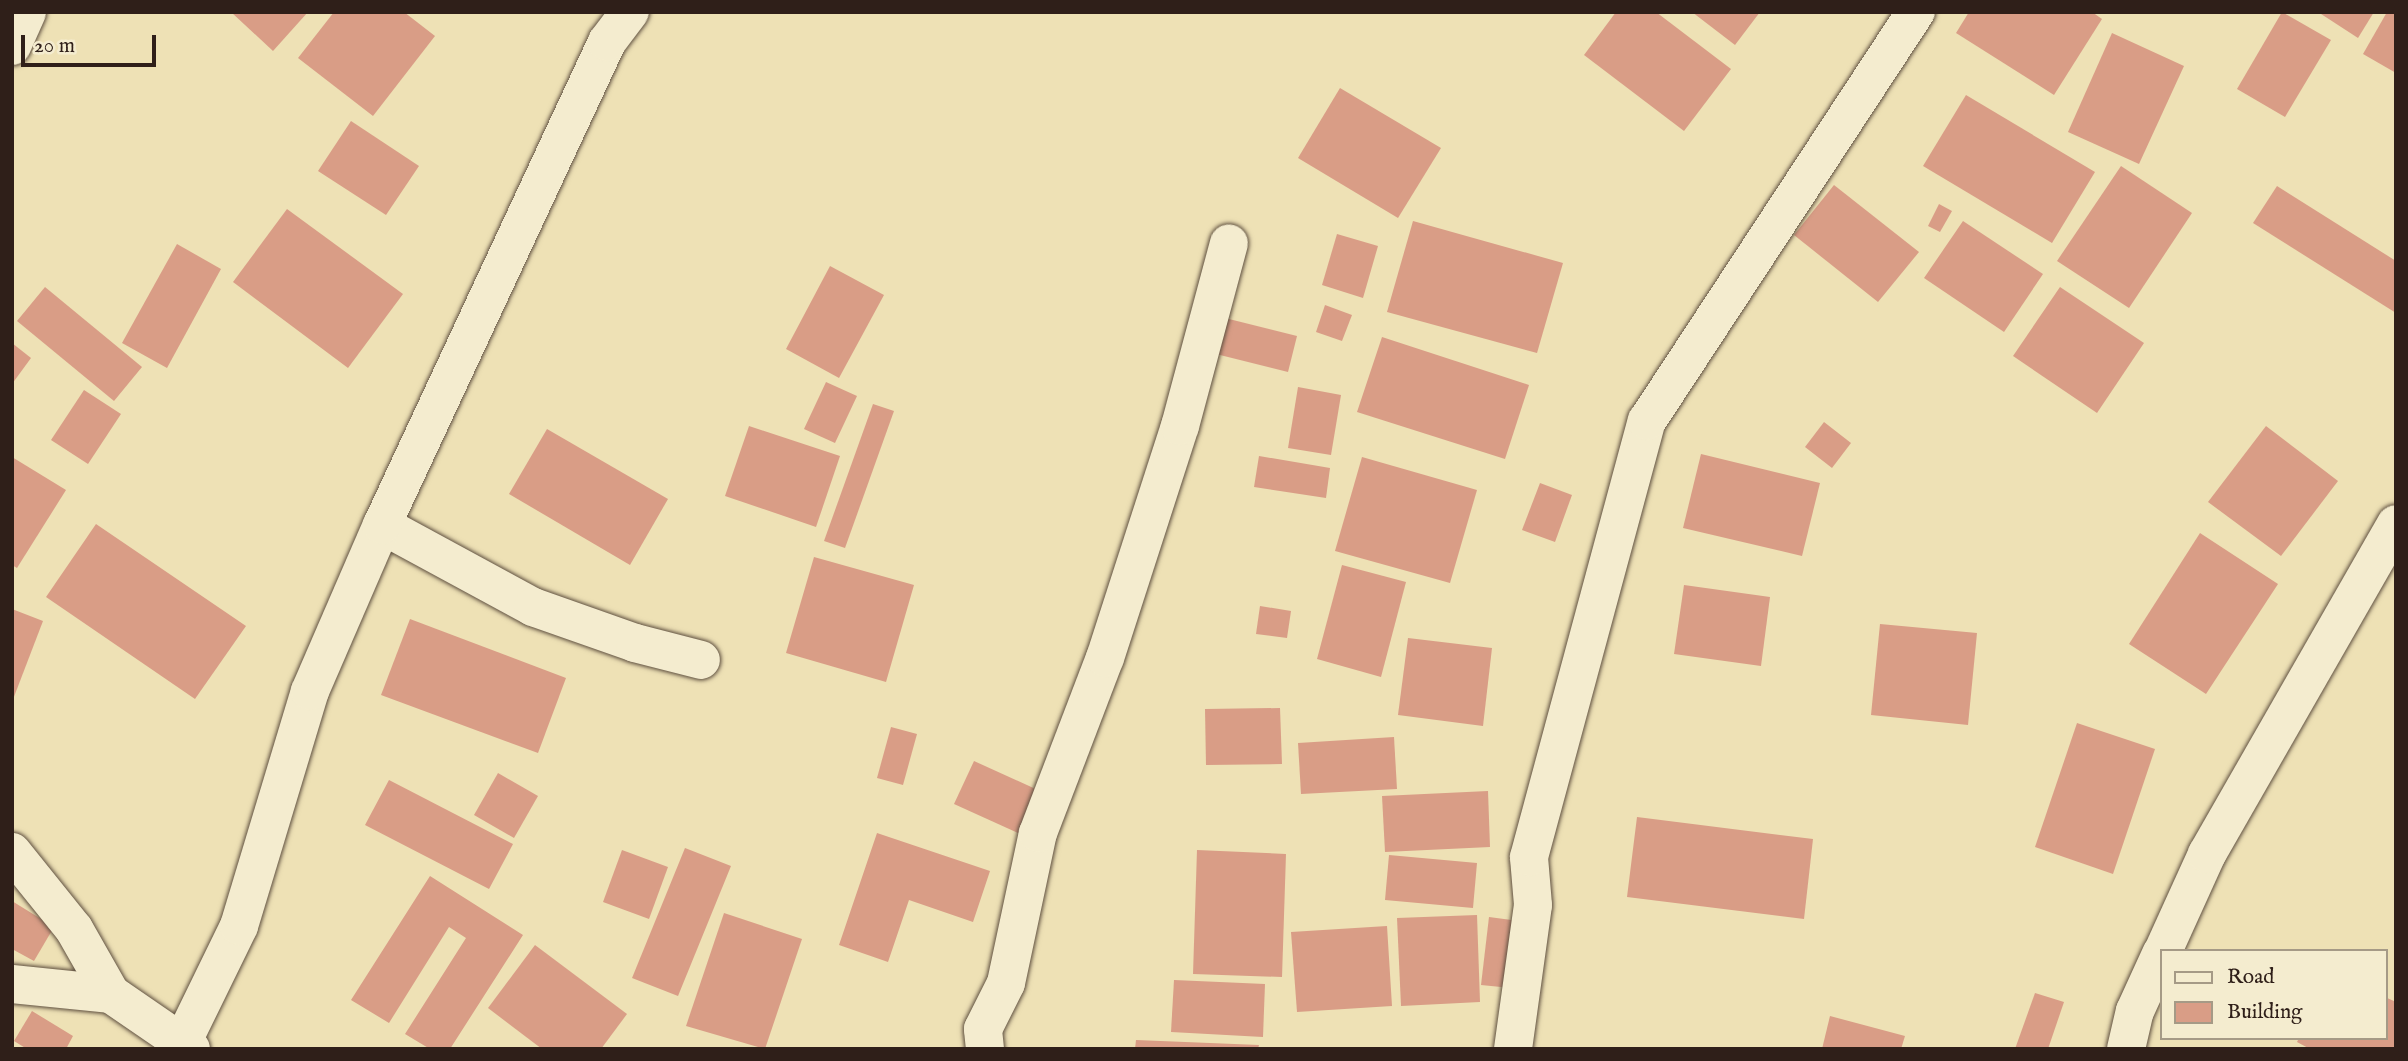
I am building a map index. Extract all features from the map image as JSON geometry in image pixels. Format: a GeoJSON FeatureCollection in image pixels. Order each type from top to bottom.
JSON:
{"type":"FeatureCollection","features":[{"type":"Feature","properties":{"kind":"street"},"geometry":{"type":"LineString","coordinates":[[12,46],[27,12]]}},
{"type":"Feature","properties":{"kind":"street"},"geometry":{"type":"LineString","coordinates":[[12,852],[74,929],[111,994],[186,1046],[239,926],[310,691],[382,525],[607,42],[630,12]]}},
{"type":"Feature","properties":{"kind":"street"},"geometry":{"type":"LineString","coordinates":[[1513,1049],[1533,905],[1530,857],[1647,421],[1916,12]]}},
{"type":"Feature","properties":{"kind":"street"},"geometry":{"type":"LineString","coordinates":[[985,1049],[983,1029],[1006,983],[1038,833],[1117,619],[1180,426],[1229,243]]}},
{"type":"Feature","properties":{"kind":"street"},"geometry":{"type":"LineString","coordinates":[[2163,949],[2207,854],[2396,524]]}},
{"type":"Feature","properties":{"kind":"street"},"geometry":{"type":"LineString","coordinates":[[382,525],[533,607],[635,643],[701,660]]}},
{"type":"Feature","properties":{"kind":"street"},"geometry":{"type":"LineString","coordinates":[[2126,1049],[2135,1011],[2160,956]]}},
{"type":"Feature","properties":{"kind":"street"},"geometry":{"type":"LineString","coordinates":[[12,984],[111,994]]}},
{"type":"Feature","properties":{"kind":"building"},"geometry":{"type":"Polygon","coordinates":[[[231,12],[308,12],[273,51],[231,12]]]}},
{"type":"Feature","properties":{"kind":"building"},"geometry":{"type":"Polygon","coordinates":[[[334,12],[404,12],[435,36],[373,116],[298,58],[334,12]]]}},
{"type":"Feature","properties":{"kind":"building"},"geometry":{"type":"Polygon","coordinates":[[[1616,12],[1656,12],[1731,69],[1684,131],[1584,55],[1616,12]]]}},
{"type":"Feature","properties":{"kind":"building"},"geometry":{"type":"Polygon","coordinates":[[[1692,12],[1760,12],[1735,45],[1692,12]]]}},
{"type":"Feature","properties":{"kind":"building"},"geometry":{"type":"Polygon","coordinates":[[[1969,12],[2092,12],[2102,19],[2054,95],[1956,33],[1969,12]]]}},
{"type":"Feature","properties":{"kind":"building"},"geometry":{"type":"Polygon","coordinates":[[[2282,12],[2331,40],[2285,117],[2237,89],[2282,12]]]}},
{"type":"Feature","properties":{"kind":"building"},"geometry":{"type":"Polygon","coordinates":[[[2318,12],[2374,12],[2358,38],[2318,12]]]}},
{"type":"Feature","properties":{"kind":"building"},"geometry":{"type":"Polygon","coordinates":[[[2387,12],[2396,12],[2396,73],[2363,54],[2387,12]]]}},
{"type":"Feature","properties":{"kind":"building"},"geometry":{"type":"Polygon","coordinates":[[[2112,33],[2184,66],[2139,164],[2068,132],[2112,33]]]}},
{"type":"Feature","properties":{"kind":"building"},"geometry":{"type":"Polygon","coordinates":[[[1340,88],[1441,148],[1398,218],[1298,158],[1340,88]]]}},
{"type":"Feature","properties":{"kind":"building"},"geometry":{"type":"Polygon","coordinates":[[[1966,95],[2095,172],[2052,243],[1923,166],[1966,95]]]}},
{"type":"Feature","properties":{"kind":"building"},"geometry":{"type":"Polygon","coordinates":[[[351,121],[419,166],[386,215],[318,171],[351,121]]]}},
{"type":"Feature","properties":{"kind":"building"},"geometry":{"type":"Polygon","coordinates":[[[2121,166],[2192,213],[2129,308],[2057,261],[2121,166]]]}},
{"type":"Feature","properties":{"kind":"building"},"geometry":{"type":"Polygon","coordinates":[[[1834,185],[1919,252],[1878,302],[1794,235],[1834,185]]]}},
{"type":"Feature","properties":{"kind":"building"},"geometry":{"type":"Polygon","coordinates":[[[2277,186],[2396,261],[2396,313],[2253,223],[2277,186]]]}},
{"type":"Feature","properties":{"kind":"building"},"geometry":{"type":"Polygon","coordinates":[[[1939,204],[1952,211],[1940,232],[1928,226],[1939,204]]]}},
{"type":"Feature","properties":{"kind":"building"},"geometry":{"type":"Polygon","coordinates":[[[287,209],[403,294],[348,368],[233,282],[287,209]]]}},
{"type":"Feature","properties":{"kind":"building"},"geometry":{"type":"Polygon","coordinates":[[[1413,221],[1563,263],[1537,353],[1387,312],[1413,221]]]}},
{"type":"Feature","properties":{"kind":"building"},"geometry":{"type":"Polygon","coordinates":[[[1963,221],[2043,274],[2004,332],[1924,278],[1963,221]]]}},
{"type":"Feature","properties":{"kind":"building"},"geometry":{"type":"Polygon","coordinates":[[[1337,234],[1378,246],[1363,298],[1322,285],[1337,234]]]}},
{"type":"Feature","properties":{"kind":"building"},"geometry":{"type":"Polygon","coordinates":[[[177,244],[221,269],[167,368],[122,343],[177,244]]]}},
{"type":"Feature","properties":{"kind":"building"},"geometry":{"type":"Polygon","coordinates":[[[830,266],[884,295],[839,378],[786,349],[830,266]]]}},
{"type":"Feature","properties":{"kind":"building"},"geometry":{"type":"Polygon","coordinates":[[[45,287],[142,367],[114,401],[17,321],[45,287]]]}},
{"type":"Feature","properties":{"kind":"building"},"geometry":{"type":"Polygon","coordinates":[[[2060,287],[2144,343],[2097,413],[2013,356],[2060,287]]]}},
{"type":"Feature","properties":{"kind":"building"},"geometry":{"type":"Polygon","coordinates":[[[1325,305],[1352,315],[1342,341],[1316,332],[1325,305]]]}},
{"type":"Feature","properties":{"kind":"building"},"geometry":{"type":"Polygon","coordinates":[[[1221,317],[1297,336],[1288,372],[1212,353],[1221,317]]]}},
{"type":"Feature","properties":{"kind":"building"},"geometry":{"type":"Polygon","coordinates":[[[1382,337],[1529,385],[1505,459],[1357,412],[1382,337]]]}},
{"type":"Feature","properties":{"kind":"building"},"geometry":{"type":"Polygon","coordinates":[[[12,343],[31,358],[12,384],[12,343]]]}},
{"type":"Feature","properties":{"kind":"building"},"geometry":{"type":"Polygon","coordinates":[[[826,382],[857,396],[835,443],[804,429],[826,382]]]}},
{"type":"Feature","properties":{"kind":"building"},"geometry":{"type":"Polygon","coordinates":[[[1298,387],[1341,395],[1331,455],[1288,448],[1298,387]]]}},
{"type":"Feature","properties":{"kind":"building"},"geometry":{"type":"Polygon","coordinates":[[[84,390],[121,414],[88,464],[51,440],[84,390]]]}},
{"type":"Feature","properties":{"kind":"building"},"geometry":{"type":"Polygon","coordinates":[[[873,404],[894,411],[845,548],[824,541],[873,404]]]}},
{"type":"Feature","properties":{"kind":"building"},"geometry":{"type":"Polygon","coordinates":[[[1824,422],[1851,443],[1832,468],[1805,447],[1824,422]]]}},
{"type":"Feature","properties":{"kind":"building"},"geometry":{"type":"Polygon","coordinates":[[[749,426],[840,456],[816,527],[725,496],[749,426]]]}},
{"type":"Feature","properties":{"kind":"building"},"geometry":{"type":"Polygon","coordinates":[[[2266,426],[2338,481],[2281,556],[2208,502],[2266,426]]]}},
{"type":"Feature","properties":{"kind":"building"},"geometry":{"type":"Polygon","coordinates":[[[547,429],[668,499],[630,565],[509,494],[547,429]]]}},
{"type":"Feature","properties":{"kind":"building"},"geometry":{"type":"Polygon","coordinates":[[[1701,454],[1820,483],[1802,556],[1683,528],[1701,454]]]}},
{"type":"Feature","properties":{"kind":"building"},"geometry":{"type":"Polygon","coordinates":[[[1259,456],[1330,468],[1326,498],[1254,487],[1259,456]]]}},
{"type":"Feature","properties":{"kind":"building"},"geometry":{"type":"Polygon","coordinates":[[[12,457],[66,490],[17,568],[12,565],[12,457]]]}},
{"type":"Feature","properties":{"kind":"building"},"geometry":{"type":"Polygon","coordinates":[[[1362,457],[1477,490],[1450,583],[1335,551],[1362,457]]]}},
{"type":"Feature","properties":{"kind":"building"},"geometry":{"type":"Polygon","coordinates":[[[1540,483],[1572,495],[1555,542],[1522,530],[1540,483]]]}},
{"type":"Feature","properties":{"kind":"building"},"geometry":{"type":"Polygon","coordinates":[[[96,524],[246,626],[195,699],[46,597],[96,524]]]}},
{"type":"Feature","properties":{"kind":"building"},"geometry":{"type":"Polygon","coordinates":[[[2200,533],[2278,584],[2206,694],[2129,644],[2200,533]]]}},
{"type":"Feature","properties":{"kind":"building"},"geometry":{"type":"Polygon","coordinates":[[[814,557],[914,585],[886,682],[786,653],[814,557]]]}},
{"type":"Feature","properties":{"kind":"building"},"geometry":{"type":"Polygon","coordinates":[[[1342,565],[1406,582],[1381,677],[1317,659],[1342,565]]]}},
{"type":"Feature","properties":{"kind":"building"},"geometry":{"type":"Polygon","coordinates":[[[1684,585],[1770,597],[1761,666],[1674,654],[1684,585]]]}},
{"type":"Feature","properties":{"kind":"building"},"geometry":{"type":"Polygon","coordinates":[[[1260,606],[1291,611],[1287,638],[1256,634],[1260,606]]]}},
{"type":"Feature","properties":{"kind":"building"},"geometry":{"type":"Polygon","coordinates":[[[12,609],[43,621],[12,702],[12,609]]]}},
{"type":"Feature","properties":{"kind":"building"},"geometry":{"type":"Polygon","coordinates":[[[410,619],[566,678],[538,753],[381,695],[410,619]]]}},
{"type":"Feature","properties":{"kind":"building"},"geometry":{"type":"Polygon","coordinates":[[[1880,624],[1977,633],[1968,725],[1871,715],[1880,624]]]}},
{"type":"Feature","properties":{"kind":"building"},"geometry":{"type":"Polygon","coordinates":[[[1408,638],[1492,648],[1483,726],[1398,715],[1408,638]]]}},
{"type":"Feature","properties":{"kind":"building"},"geometry":{"type":"Polygon","coordinates":[[[1280,708],[1282,764],[1206,765],[1205,709],[1280,708]]]}},
{"type":"Feature","properties":{"kind":"building"},"geometry":{"type":"Polygon","coordinates":[[[2077,723],[2155,749],[2113,874],[2035,847],[2077,723]]]}},
{"type":"Feature","properties":{"kind":"building"},"geometry":{"type":"Polygon","coordinates":[[[891,727],[917,734],[903,785],[877,778],[891,727]]]}},
{"type":"Feature","properties":{"kind":"building"},"geometry":{"type":"Polygon","coordinates":[[[1394,737],[1397,789],[1301,794],[1298,743],[1394,737]]]}},
{"type":"Feature","properties":{"kind":"building"},"geometry":{"type":"Polygon","coordinates":[[[974,761],[1040,791],[1020,834],[954,804],[974,761]]]}},
{"type":"Feature","properties":{"kind":"building"},"geometry":{"type":"Polygon","coordinates":[[[498,773],[538,796],[514,838],[474,815],[498,773]]]}},
{"type":"Feature","properties":{"kind":"building"},"geometry":{"type":"Polygon","coordinates":[[[389,780],[513,844],[489,889],[365,825],[389,780]]]}},
{"type":"Feature","properties":{"kind":"building"},"geometry":{"type":"Polygon","coordinates":[[[1488,791],[1490,847],[1385,852],[1382,796],[1488,791]]]}},
{"type":"Feature","properties":{"kind":"building"},"geometry":{"type":"Polygon","coordinates":[[[1637,817],[1813,839],[1804,919],[1627,897],[1637,817]]]}},
{"type":"Feature","properties":{"kind":"building"},"geometry":{"type":"Polygon","coordinates":[[[877,833],[990,871],[973,922],[909,900],[888,962],[839,945],[877,833]]]}},
{"type":"Feature","properties":{"kind":"building"},"geometry":{"type":"Polygon","coordinates":[[[685,848],[731,866],[678,996],[632,978],[685,848]]]}},
{"type":"Feature","properties":{"kind":"building"},"geometry":{"type":"Polygon","coordinates":[[[622,850],[668,867],[649,919],[603,902],[622,850]]]}},
{"type":"Feature","properties":{"kind":"building"},"geometry":{"type":"Polygon","coordinates":[[[1197,850],[1286,854],[1282,977],[1193,974],[1197,850]]]}},
{"type":"Feature","properties":{"kind":"building"},"geometry":{"type":"Polygon","coordinates":[[[1389,855],[1477,863],[1473,908],[1385,900],[1389,855]]]}},
{"type":"Feature","properties":{"kind":"building"},"geometry":{"type":"Polygon","coordinates":[[[430,876],[523,935],[450,1049],[430,1049],[405,1034],[466,938],[449,927],[389,1023],[351,1000],[430,876]]]}},
{"type":"Feature","properties":{"kind":"building"},"geometry":{"type":"Polygon","coordinates":[[[12,901],[54,927],[34,961],[12,949],[12,901]]]}},
{"type":"Feature","properties":{"kind":"building"},"geometry":{"type":"Polygon","coordinates":[[[724,913],[802,939],[765,1049],[686,1026],[724,913]]]}},
{"type":"Feature","properties":{"kind":"building"},"geometry":{"type":"Polygon","coordinates":[[[1477,915],[1480,1002],[1401,1006],[1397,918],[1477,915]]]}},
{"type":"Feature","properties":{"kind":"building"},"geometry":{"type":"Polygon","coordinates":[[[1489,917],[1519,921],[1511,988],[1481,985],[1489,917]]]}},
{"type":"Feature","properties":{"kind":"building"},"geometry":{"type":"Polygon","coordinates":[[[1387,926],[1392,1006],[1297,1012],[1291,932],[1387,926]]]}},
{"type":"Feature","properties":{"kind":"building"},"geometry":{"type":"Polygon","coordinates":[[[535,945],[627,1014],[601,1049],[542,1049],[488,1008],[535,945]]]}},
{"type":"Feature","properties":{"kind":"building"},"geometry":{"type":"Polygon","coordinates":[[[1174,980],[1265,984],[1263,1037],[1171,1032],[1174,980]]]}},
{"type":"Feature","properties":{"kind":"building"},"geometry":{"type":"Polygon","coordinates":[[[2035,993],[2064,1002],[2048,1049],[2015,1049],[2035,993]]]}},
{"type":"Feature","properties":{"kind":"building"},"geometry":{"type":"Polygon","coordinates":[[[2387,998],[2396,1002],[2396,1049],[2310,1049],[2297,1042],[2387,1040],[2387,998]]]}},
{"type":"Feature","properties":{"kind":"building"},"geometry":{"type":"Polygon","coordinates":[[[32,1011],[73,1036],[66,1049],[27,1049],[14,1041],[32,1011]]]}},
{"type":"Feature","properties":{"kind":"building"},"geometry":{"type":"Polygon","coordinates":[[[1830,1016],[1905,1036],[1901,1049],[1822,1049],[1830,1016]]]}},
{"type":"Feature","properties":{"kind":"building"},"geometry":{"type":"Polygon","coordinates":[[[1136,1040],[1259,1045],[1258,1049],[1135,1049],[1136,1040]]]}}]}
